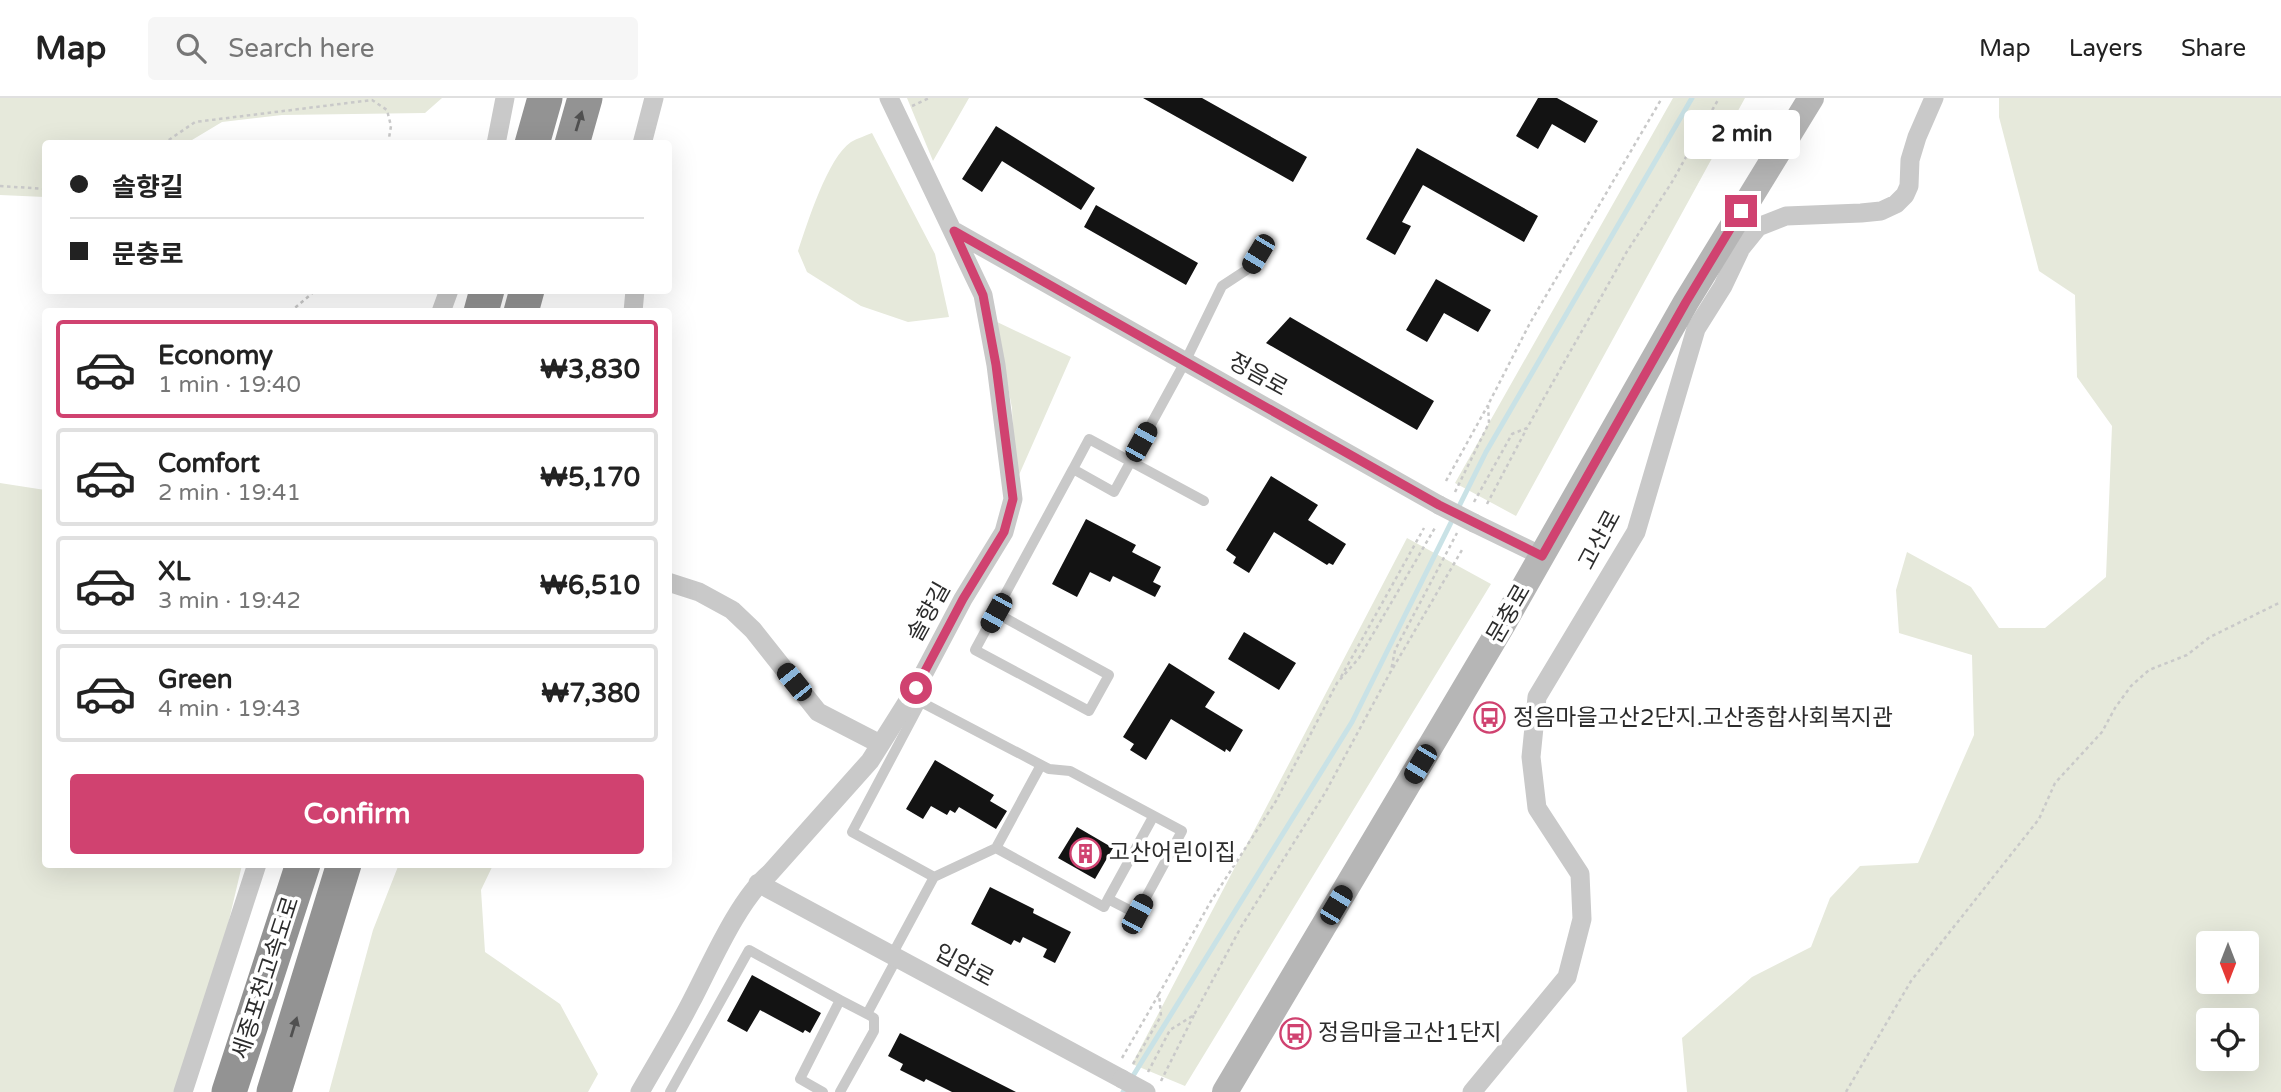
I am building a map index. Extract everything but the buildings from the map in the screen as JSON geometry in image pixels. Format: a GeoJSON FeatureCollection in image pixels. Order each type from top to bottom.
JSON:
{"type":"FeatureCollection","features":[{"type":"Feature","properties":{"kind":"highway"},"geometry":{"type":"LineString","coordinates":[[533,140],[545,98]]}},
{"type":"Feature","properties":{"kind":"highway"},"geometry":{"type":"LineString","coordinates":[[573,140],[585,98]]}},
{"type":"Feature","properties":{"kind":"highway","name":"세종포천고속도로"},"geometry":{"type":"LineString","coordinates":[[229,1092],[302,868]]}},
{"type":"Feature","properties":{"kind":"highway","name":"세종포천고속도로"},"geometry":{"type":"LineString","coordinates":[[274,1092],[343,868]]}},
{"type":"Feature","properties":{"kind":"street"},"geometry":{"type":"LineString","coordinates":[[497,140],[505,98]]}},
{"type":"Feature","properties":{"kind":"street"},"geometry":{"type":"LineString","coordinates":[[643,140],[654,98]]}},
{"type":"Feature","properties":{"kind":"street","name":"솔향길"},"geometry":{"type":"LineString","coordinates":[[639,1092],[683,1017],[727,933],[758,883],[771,873],[870,761],[916,688],[963,599],[1004,532],[1013,499],[996,365],[983,295],[889,98]]}},
{"type":"Feature","properties":{"kind":"street","name":"문충로"},"geometry":{"type":"LineString","coordinates":[[1225,1092],[1542,556],[1686,302],[1811,98]]}},
{"type":"Feature","properties":{"kind":"street","name":"고산로"},"geometry":{"type":"LineString","coordinates":[[1472,1092],[1567,977],[1582,919],[1580,874],[1537,808],[1531,757],[1537,697],[1636,532],[1696,329],[1723,286],[1741,248],[1758,228],[1786,216],[1881,211],[1896,204],[1909,186],[1910,159],[1934,98]]}},
{"type":"Feature","properties":{"kind":"street","name":"정음로"},"geometry":{"type":"LineString","coordinates":[[954,231],[1467,522],[1542,556]]}},
{"type":"Feature","properties":{"kind":"street"},"geometry":{"type":"LineString","coordinates":[[672,583],[699,592],[732,610],[753,630],[818,712],[880,744]]}},
{"type":"Feature","properties":{"kind":"street"},"geometry":{"type":"LineString","coordinates":[[183,1092],[256,868]]}},
{"type":"Feature","properties":{"kind":"street","name":"입암로"},"geometry":{"type":"LineString","coordinates":[[758,883],[894,957],[1150,1085]]}},
{"type":"Feature","properties":{"kind":"lane"},"geometry":{"type":"LineString","coordinates":[[1073,469],[1114,492],[1185,362],[1222,286],[1251,267],[1258,254]]}},
{"type":"Feature","properties":{"kind":"lane"},"geometry":{"type":"LineString","coordinates":[[996,613],[1109,675],[1089,711],[975,650],[1089,439],[1204,501]]}},
{"type":"Feature","properties":{"kind":"lane"},"geometry":{"type":"LineString","coordinates":[[934,877],[852,832],[921,702],[1049,769],[1070,771],[1182,831],[1137,914],[1108,899]]}},
{"type":"Feature","properties":{"kind":"lane"},"geometry":{"type":"LineString","coordinates":[[867,1014],[934,877],[996,848],[1041,765]]}},
{"type":"Feature","properties":{"kind":"lane"},"geometry":{"type":"LineString","coordinates":[[996,848],[1104,906],[1153,817]]}},
{"type":"Feature","properties":{"kind":"lane"},"geometry":{"type":"LineString","coordinates":[[670,1092],[748,950],[874,1018],[874,1031],[840,1092]]}},
{"type":"Feature","properties":{"kind":"lane"},"geometry":{"type":"LineString","coordinates":[[823,1092],[800,1079],[840,1000]]}},
{"type":"Feature","properties":{"kind":"path"},"geometry":{"type":"LineString","coordinates":[[1446,481],[1537,311],[1662,98]]}},
{"type":"Feature","properties":{"kind":"path"},"geometry":{"type":"LineString","coordinates":[[1487,503],[1626,253],[1672,182],[1719,98]]}},
{"type":"Feature","properties":{"kind":"path"},"geometry":{"type":"LineString","coordinates":[[169,140],[195,122],[372,100],[387,110],[391,126],[389,140]]}},
{"type":"Feature","properties":{"kind":"path"},"geometry":{"type":"LineString","coordinates":[[0,186],[42,189]]}},
{"type":"Feature","properties":{"kind":"path"},"geometry":{"type":"LineString","coordinates":[[295,308],[311,294]]}},
{"type":"Feature","properties":{"kind":"path"},"geometry":{"type":"LineString","coordinates":[[1338,683],[1359,658],[1444,507],[1489,423],[1488,405]]}},
{"type":"Feature","properties":{"kind":"path"},"geometry":{"type":"LineString","coordinates":[[1391,671],[1395,650],[1467,522],[1512,434],[1527,428]]}},
{"type":"Feature","properties":{"kind":"path"},"geometry":{"type":"LineString","coordinates":[[1124,1070],[1159,994],[1211,901],[1276,801],[1424,527]]}},
{"type":"Feature","properties":{"kind":"path"},"geometry":{"type":"LineString","coordinates":[[1150,1085],[1194,1015],[1241,927],[1325,793],[1391,671],[1462,550]]}},
{"type":"Feature","properties":{"kind":"path"},"geometry":{"type":"LineString","coordinates":[[1846,1092],[1911,981],[2039,819],[2055,783],[2102,732],[2131,686],[2149,670],[2187,655],[2210,637],[2281,603]]}},
{"type":"Feature","properties":{"kind":"path"},"geometry":{"type":"LineString","coordinates":[[1124,1070],[1161,1016],[1159,994]]}},
{"type":"Feature","properties":{"kind":"path"},"geometry":{"type":"LineString","coordinates":[[1150,1085],[1170,1030],[1194,1015]]}},
{"type":"Feature","properties":{"kind":"shaded area"},"geometry":{"type":"Polygon","coordinates":[[[0,98],[442,98],[425,113],[282,115],[222,122],[192,140],[42,140],[42,197],[0,195],[0,98]]]}},
{"type":"Feature","properties":{"kind":"shaded area"},"geometry":{"type":"Polygon","coordinates":[[[907,98],[969,98],[933,161],[907,98]]]}},
{"type":"Feature","properties":{"kind":"shaded area"},"geometry":{"type":"Polygon","coordinates":[[[1673,98],[1745,98],[1516,516],[1455,483],[1673,98]]]}},
{"type":"Feature","properties":{"kind":"shaded area"},"geometry":{"type":"Polygon","coordinates":[[[1999,98],[2281,98],[2281,1092],[1687,1092],[1682,1038],[1752,977],[1811,947],[1830,898],[1860,866],[1918,863],[1974,735],[1972,655],[1899,633],[1896,590],[1907,552],[1971,587],[1999,628],[2045,628],[2106,577],[2112,426],[2077,377],[2075,295],[2039,271],[1999,117],[1999,98]]]}},
{"type":"Feature","properties":{"kind":"shaded area"},"geometry":{"type":"Polygon","coordinates":[[[872,133],[935,254],[949,317],[908,322],[861,306],[807,272],[798,251],[819,192],[834,162],[851,142],[872,133]]]}},
{"type":"Feature","properties":{"kind":"shaded area"},"geometry":{"type":"Polygon","coordinates":[[[995,321],[1071,357],[1015,484],[1012,408],[995,321]]]}},
{"type":"Feature","properties":{"kind":"shaded area"},"geometry":{"type":"Polygon","coordinates":[[[0,483],[42,490],[42,868],[241,868],[186,1092],[0,1092],[0,483]]]}},
{"type":"Feature","properties":{"kind":"shaded area"},"geometry":{"type":"Polygon","coordinates":[[[1407,538],[1491,584],[1185,1086],[1132,1064],[1407,538]]]}},
{"type":"Feature","properties":{"kind":"shaded area"},"geometry":{"type":"Polygon","coordinates":[[[397,868],[492,868],[481,890],[485,952],[560,1004],[598,1074],[588,1092],[329,1092],[373,930],[397,868]]]}},
{"type":"Feature","properties":{"kind":"waterway"},"geometry":{"type":"LineString","coordinates":[[1123,1092],[1352,722],[1486,452],[1692,98]]}},
{"type":"Feature","properties":{"kind":"place","name":"정음마을고산2단지.고산종합사회복지관"},"geometry":{"type":"Point","coordinates":[1490,718]}},
{"type":"Feature","properties":{"kind":"place","name":"고산어린이집"},"geometry":{"type":"Point","coordinates":[1086,853]}},
{"type":"Feature","properties":{"kind":"place","name":"정음마을고산1단지"},"geometry":{"type":"Point","coordinates":[1295,1033]}},
{"type":"Feature","properties":{"kind":"route"},"geometry":{"type":"LineString","coordinates":[[916,688],[963,599],[1004,532],[1013,499],[996,365],[983,295],[954,231],[1439,505],[1542,556],[1686,302],[1741,211]]}}]}
